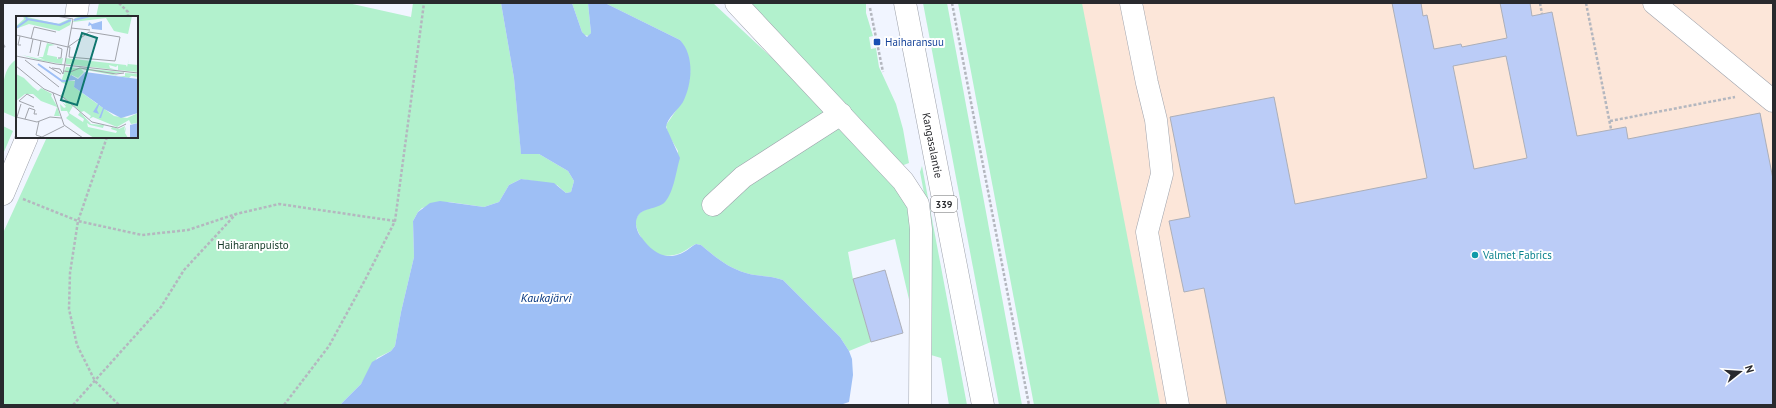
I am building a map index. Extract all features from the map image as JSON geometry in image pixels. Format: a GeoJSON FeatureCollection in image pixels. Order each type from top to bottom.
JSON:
{"type":"FeatureCollection","features":[{"type":"Feature","properties":{"kind":"main road"},"geometry":{"type":"LineString","coordinates":[[76,16],[78,3]]}},
{"type":"Feature","properties":{"kind":"main road"},"geometry":{"type":"LineString","coordinates":[[736,3],[903,181],[918,204],[921,229],[920,405]]}},
{"type":"Feature","properties":{"kind":"main road","name":"Kangasalantie"},"geometry":{"type":"LineString","coordinates":[[905,3],[983,405]]}},
{"type":"Feature","properties":{"kind":"main road"},"geometry":{"type":"LineString","coordinates":[[1131,3],[1156,120],[1162,174],[1147,232],[1178,405]]}},
{"type":"Feature","properties":{"kind":"main road"},"geometry":{"type":"LineString","coordinates":[[1654,3],[1767,97]]}},
{"type":"Feature","properties":{"kind":"main road"},"geometry":{"type":"LineString","coordinates":[[713,205],[743,177],[841,114]]}},
{"type":"Feature","properties":{"kind":"main road"},"geometry":{"type":"LineString","coordinates":[[4,193],[27,138]]}},
{"type":"Feature","properties":{"kind":"path"},"geometry":{"type":"LineString","coordinates":[[120,3],[128,12],[128,16]]}},
{"type":"Feature","properties":{"kind":"path"},"geometry":{"type":"LineString","coordinates":[[284,405],[329,346],[365,280],[395,220],[424,3]]}},
{"type":"Feature","properties":{"kind":"path"},"geometry":{"type":"LineString","coordinates":[[952,3],[1028,405]]}},
{"type":"Feature","properties":{"kind":"path"},"geometry":{"type":"LineString","coordinates":[[1540,3],[1542,14]]}},
{"type":"Feature","properties":{"kind":"path"},"geometry":{"type":"LineString","coordinates":[[1586,3],[1611,129]]}},
{"type":"Feature","properties":{"kind":"path"},"geometry":{"type":"LineString","coordinates":[[870,8],[883,72]]}},
{"type":"Feature","properties":{"kind":"path"},"geometry":{"type":"LineString","coordinates":[[1610,121],[1767,97]]}},
{"type":"Feature","properties":{"kind":"path"},"geometry":{"type":"LineString","coordinates":[[107,138],[78,221],[70,273],[69,309],[77,345],[95,381],[119,405]]}},
{"type":"Feature","properties":{"kind":"path"},"geometry":{"type":"LineString","coordinates":[[4,193],[78,221],[142,235],[188,230],[236,214],[279,204],[395,220]]}},
{"type":"Feature","properties":{"kind":"path"},"geometry":{"type":"LineString","coordinates":[[73,405],[161,307],[184,270],[236,214]]}},
{"type":"Feature","properties":{"kind":"shaded area"},"geometry":{"type":"Polygon","coordinates":[[[1065,3],[1773,3],[1773,405],[1145,405],[1065,3]]]}},
{"type":"Feature","properties":{"kind":"green space","name":"Haiharanpuisto"},"geometry":{"type":"Polygon","coordinates":[[[99,3],[348,3],[411,17],[413,3],[501,3],[514,78],[521,153],[539,154],[568,171],[574,181],[571,192],[566,193],[557,185],[521,179],[509,185],[499,202],[484,207],[449,202],[422,208],[413,221],[414,257],[401,312],[395,346],[391,351],[377,358],[361,384],[340,405],[3,405],[3,233],[47,138],[138,138],[138,16],[96,16],[99,3]]]}},
{"type":"Feature","properties":{"kind":"green space"},"geometry":{"type":"Polygon","coordinates":[[[572,3],[588,3],[591,33],[589,36],[584,35],[582,32],[572,3]]]}},
{"type":"Feature","properties":{"kind":"green space"},"geometry":{"type":"Polygon","coordinates":[[[605,3],[713,3],[798,82],[911,206],[911,308],[895,239],[848,252],[853,279],[871,342],[849,351],[840,337],[783,280],[739,271],[722,261],[701,245],[696,244],[671,256],[659,255],[650,249],[642,239],[636,227],[636,221],[639,214],[643,211],[659,205],[666,200],[678,151],[668,134],[666,125],[685,95],[690,74],[689,63],[686,52],[680,40],[605,3]]]}},
{"type":"Feature","properties":{"kind":"green space"},"geometry":{"type":"Polygon","coordinates":[[[741,3],[866,3],[866,13],[873,36],[869,37],[871,49],[876,48],[879,67],[896,104],[903,129],[909,163],[901,166],[741,3]]]}},
{"type":"Feature","properties":{"kind":"green space"},"geometry":{"type":"Polygon","coordinates":[[[923,3],[947,3],[1022,405],[999,405],[923,3]]]}},
{"type":"Feature","properties":{"kind":"green space"},"geometry":{"type":"Polygon","coordinates":[[[958,3],[1082,3],[1160,405],[1034,405],[958,3]]]}},
{"type":"Feature","properties":{"kind":"green space"},"geometry":{"type":"Polygon","coordinates":[[[16,60],[16,118],[3,112],[5,75],[12,63],[16,60]]]}},
{"type":"Feature","properties":{"kind":"green space"},"geometry":{"type":"Polygon","coordinates":[[[3,126],[13,131],[3,154],[3,126]]]}},
{"type":"Feature","properties":{"kind":"green space"},"geometry":{"type":"Polygon","coordinates":[[[922,166],[967,405],[949,405],[941,358],[931,355],[927,209],[920,172],[922,166]]]}},
{"type":"Feature","properties":{"kind":"water","name":"Kaukajärvi"},"geometry":{"type":"Polygon","coordinates":[[[501,3],[572,3],[582,32],[587,37],[591,33],[588,3],[605,3],[680,40],[688,54],[690,62],[690,79],[683,102],[670,117],[666,127],[680,158],[671,193],[662,205],[639,214],[636,220],[638,231],[650,248],[665,256],[677,255],[696,244],[701,245],[722,261],[739,271],[783,280],[840,337],[849,351],[852,359],[853,375],[849,402],[840,405],[340,405],[361,384],[372,362],[391,351],[395,346],[401,312],[414,257],[413,221],[418,212],[430,203],[440,201],[484,207],[499,202],[509,185],[521,179],[554,183],[566,193],[571,192],[574,181],[568,171],[539,154],[521,154],[514,78],[501,3]]]}},
{"type":"Feature","properties":{"kind":"building","name":"Valmet Fabrics"},"geometry":{"type":"Polygon","coordinates":[[[1392,3],[1421,3],[1423,16],[1427,15],[1434,49],[1461,44],[1462,47],[1507,38],[1500,3],[1530,3],[1532,16],[1552,12],[1577,136],[1626,127],[1628,139],[1760,113],[1773,179],[1773,405],[1227,405],[1204,288],[1184,292],[1169,221],[1190,217],[1170,117],[1274,97],[1295,204],[1427,178],[1392,3]],[[1506,56],[1453,66],[1474,169],[1527,158],[1506,56]]]}},
{"type":"Feature","properties":{"kind":"building"},"geometry":{"type":"Polygon","coordinates":[[[885,270],[903,333],[871,342],[853,279],[885,270]]]}},
{"type":"Feature","properties":{"kind":"place","name":"Haiharansuu"},"geometry":{"type":"Point","coordinates":[877,42]}},
{"type":"Feature","properties":{"kind":"place","name":"Valmet Fabrics"},"geometry":{"type":"Point","coordinates":[1475,255]}}]}
